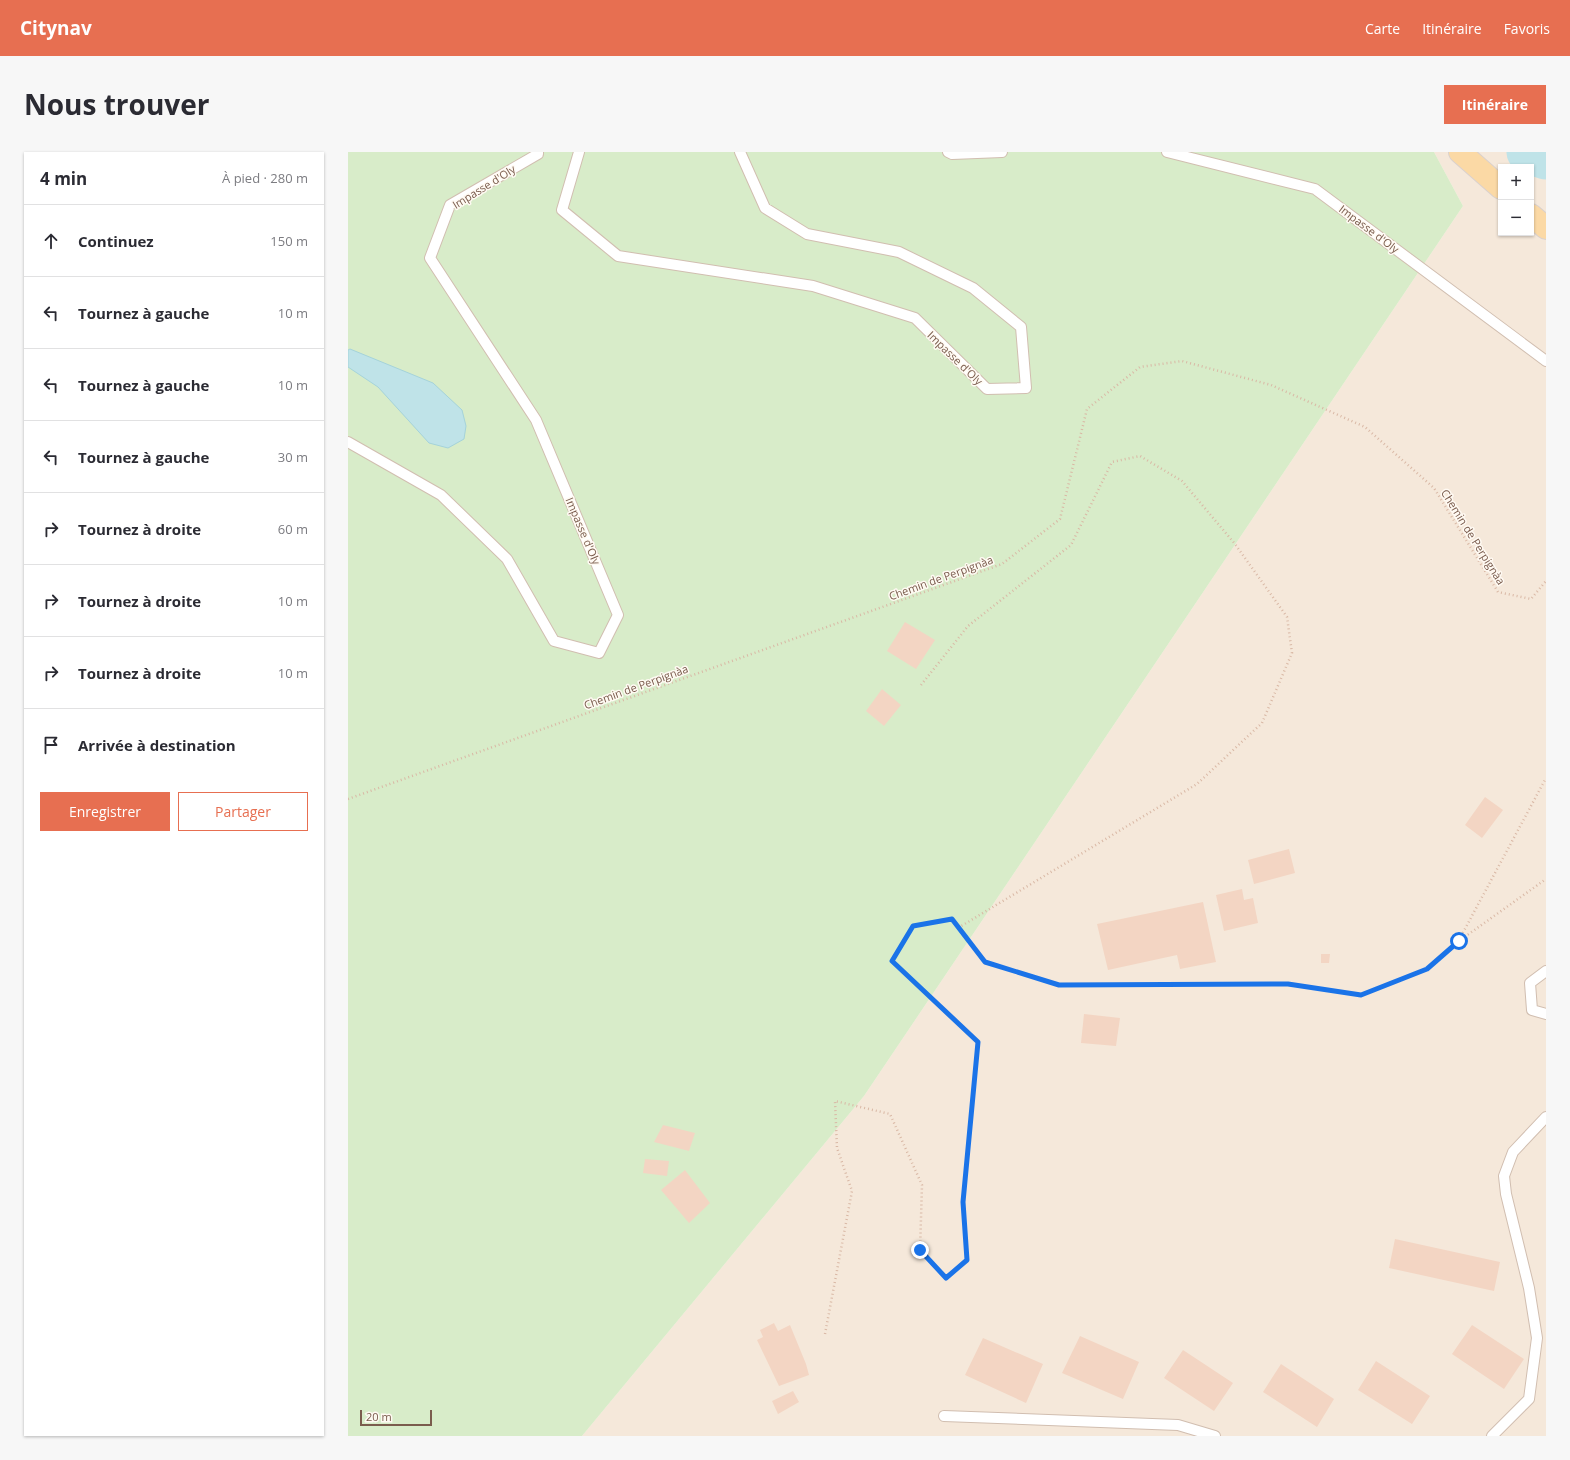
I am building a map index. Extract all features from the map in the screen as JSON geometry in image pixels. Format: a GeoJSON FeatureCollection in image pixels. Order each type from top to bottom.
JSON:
{"type":"FeatureCollection","features":[{"type":"Feature","properties":{"kind":"main road"},"geometry":{"type":"LineString","coordinates":[[1460,152],[1498,185]]}},
{"type":"Feature","properties":{"kind":"main road"},"geometry":{"type":"LineString","coordinates":[[1534,218],[1546,228]]}},
{"type":"Feature","properties":{"kind":"lane","name":"Impasse d'Oly"},"geometry":{"type":"LineString","coordinates":[[348,442],[441,495],[507,559],[554,641],[599,653],[618,616],[536,420],[430,258],[450,205],[538,154],[538,152]]}},
{"type":"Feature","properties":{"kind":"lane","name":"Impasse d'Oly"},"geometry":{"type":"LineString","coordinates":[[579,152],[562,210],[618,256],[813,286],[915,318],[987,389],[1026,388],[1021,327],[973,288],[899,252],[807,234],[765,208],[740,152]]}},
{"type":"Feature","properties":{"kind":"lane"},"geometry":{"type":"LineString","coordinates":[[948,152],[952,154],[1002,152]]}},
{"type":"Feature","properties":{"kind":"lane","name":"Impasse d'Oly"},"geometry":{"type":"LineString","coordinates":[[1167,152],[1315,189],[1546,361]]}},
{"type":"Feature","properties":{"kind":"lane"},"geometry":{"type":"LineString","coordinates":[[1546,971],[1530,983],[1532,1010],[1546,1014]]}},
{"type":"Feature","properties":{"kind":"lane"},"geometry":{"type":"LineString","coordinates":[[1492,1436],[1529,1400],[1537,1338],[1529,1288],[1506,1194],[1504,1176],[1513,1152],[1546,1117]]}},
{"type":"Feature","properties":{"kind":"lane"},"geometry":{"type":"LineString","coordinates":[[944,1416],[1178,1424],[1215,1436]]}},
{"type":"Feature","properties":{"kind":"path","name":"Chemin de Perpignàa"},"geometry":{"type":"LineString","coordinates":[[348,799],[1002,564],[1060,519],[1087,409],[1140,367],[1182,361],[1271,385],[1365,427],[1434,488],[1498,592],[1531,599],[1546,581]]}},
{"type":"Feature","properties":{"kind":"path"},"geometry":{"type":"LineString","coordinates":[[921,685],[968,626],[1071,545],[1112,462],[1140,456],[1182,481],[1235,544],[1287,617],[1292,653],[1262,723],[1197,784],[958,928]]}},
{"type":"Feature","properties":{"kind":"path"},"geometry":{"type":"LineString","coordinates":[[1459,941],[1546,778]]}},
{"type":"Feature","properties":{"kind":"path"},"geometry":{"type":"LineString","coordinates":[[825,1334],[852,1191],[837,1148],[835,1101],[890,1114],[922,1185],[920,1250],[946,1278],[967,1260],[963,1202],[978,1042],[892,961],[913,926],[952,919],[985,962],[1059,985],[1288,984],[1361,995],[1427,969],[1459,941],[1546,879]]}},
{"type":"Feature","properties":{"kind":"shaded area"},"geometry":{"type":"Polygon","coordinates":[[[1434,152],[1546,152],[1546,1436],[582,1436],[864,1096],[1463,206],[1434,152]]]}},
{"type":"Feature","properties":{"kind":"green space"},"geometry":{"type":"Polygon","coordinates":[[[348,152],[1434,152],[1463,206],[864,1096],[582,1436],[348,1436],[348,152]]]}},
{"type":"Feature","properties":{"kind":"water"},"geometry":{"type":"Polygon","coordinates":[[[350,349],[433,383],[462,410],[466,426],[464,439],[448,448],[429,443],[378,387],[348,367],[348,350],[350,349]]]}},
{"type":"Feature","properties":{"kind":"building"},"geometry":{"type":"Polygon","coordinates":[[[905,622],[935,640],[916,669],[887,651],[905,622]]]}},
{"type":"Feature","properties":{"kind":"building"},"geometry":{"type":"Polygon","coordinates":[[[882,689],[901,705],[884,726],[866,711],[882,689]]]}},
{"type":"Feature","properties":{"kind":"building"},"geometry":{"type":"Polygon","coordinates":[[[1485,797],[1503,810],[1482,838],[1465,825],[1485,797]]]}},
{"type":"Feature","properties":{"kind":"building"},"geometry":{"type":"Polygon","coordinates":[[[1289,849],[1295,873],[1254,884],[1248,860],[1289,849]]]}},
{"type":"Feature","properties":{"kind":"building"},"geometry":{"type":"Polygon","coordinates":[[[1242,889],[1244,900],[1253,898],[1258,923],[1224,931],[1216,895],[1242,889]]]}},
{"type":"Feature","properties":{"kind":"building"},"geometry":{"type":"Polygon","coordinates":[[[1203,902],[1216,962],[1180,969],[1177,955],[1108,970],[1097,924],[1203,902]]]}},
{"type":"Feature","properties":{"kind":"building"},"geometry":{"type":"Polygon","coordinates":[[[1321,954],[1330,954],[1329,963],[1321,963],[1321,954]]]}},
{"type":"Feature","properties":{"kind":"building"},"geometry":{"type":"Polygon","coordinates":[[[1084,1014],[1120,1018],[1116,1046],[1081,1043],[1084,1014]]]}},
{"type":"Feature","properties":{"kind":"building"},"geometry":{"type":"Polygon","coordinates":[[[663,1125],[695,1133],[689,1151],[654,1142],[663,1125]]]}},
{"type":"Feature","properties":{"kind":"building"},"geometry":{"type":"Polygon","coordinates":[[[645,1159],[669,1161],[667,1176],[643,1173],[645,1159]]]}},
{"type":"Feature","properties":{"kind":"building"},"geometry":{"type":"Polygon","coordinates":[[[685,1170],[710,1203],[689,1223],[661,1190],[685,1170]]]}},
{"type":"Feature","properties":{"kind":"building"},"geometry":{"type":"Polygon","coordinates":[[[1395,1239],[1500,1262],[1494,1291],[1389,1268],[1395,1239]]]}},
{"type":"Feature","properties":{"kind":"building"},"geometry":{"type":"Polygon","coordinates":[[[774,1323],[778,1331],[790,1325],[809,1375],[779,1386],[757,1340],[763,1337],[760,1330],[774,1323]]]}},
{"type":"Feature","properties":{"kind":"building"},"geometry":{"type":"Polygon","coordinates":[[[1472,1325],[1524,1359],[1504,1389],[1452,1354],[1472,1325]]]}},
{"type":"Feature","properties":{"kind":"building"},"geometry":{"type":"Polygon","coordinates":[[[1080,1336],[1139,1362],[1123,1399],[1062,1373],[1080,1336]]]}},
{"type":"Feature","properties":{"kind":"building"},"geometry":{"type":"Polygon","coordinates":[[[983,1338],[1043,1364],[1026,1403],[965,1375],[983,1338]]]}},
{"type":"Feature","properties":{"kind":"building"},"geometry":{"type":"Polygon","coordinates":[[[1183,1350],[1233,1383],[1214,1411],[1164,1378],[1183,1350]]]}},
{"type":"Feature","properties":{"kind":"building"},"geometry":{"type":"Polygon","coordinates":[[[1376,1361],[1430,1396],[1412,1424],[1358,1390],[1376,1361]]]}},
{"type":"Feature","properties":{"kind":"building"},"geometry":{"type":"Polygon","coordinates":[[[1281,1364],[1334,1399],[1317,1427],[1263,1392],[1281,1364]]]}},
{"type":"Feature","properties":{"kind":"building"},"geometry":{"type":"Polygon","coordinates":[[[793,1391],[799,1402],[778,1414],[772,1401],[793,1391]]]}},
{"type":"Feature","properties":{"kind":"waterway"},"geometry":{"type":"LineString","coordinates":[[1528,152],[1546,158]]}},
{"type":"Feature","properties":{"kind":"route"},"geometry":{"type":"LineString","coordinates":[[920,1250],[946,1278],[967,1260],[963,1202],[978,1042],[892,961],[913,926],[952,919],[985,962],[1059,985],[1288,984],[1361,995],[1427,969],[1459,941]]}}]}
